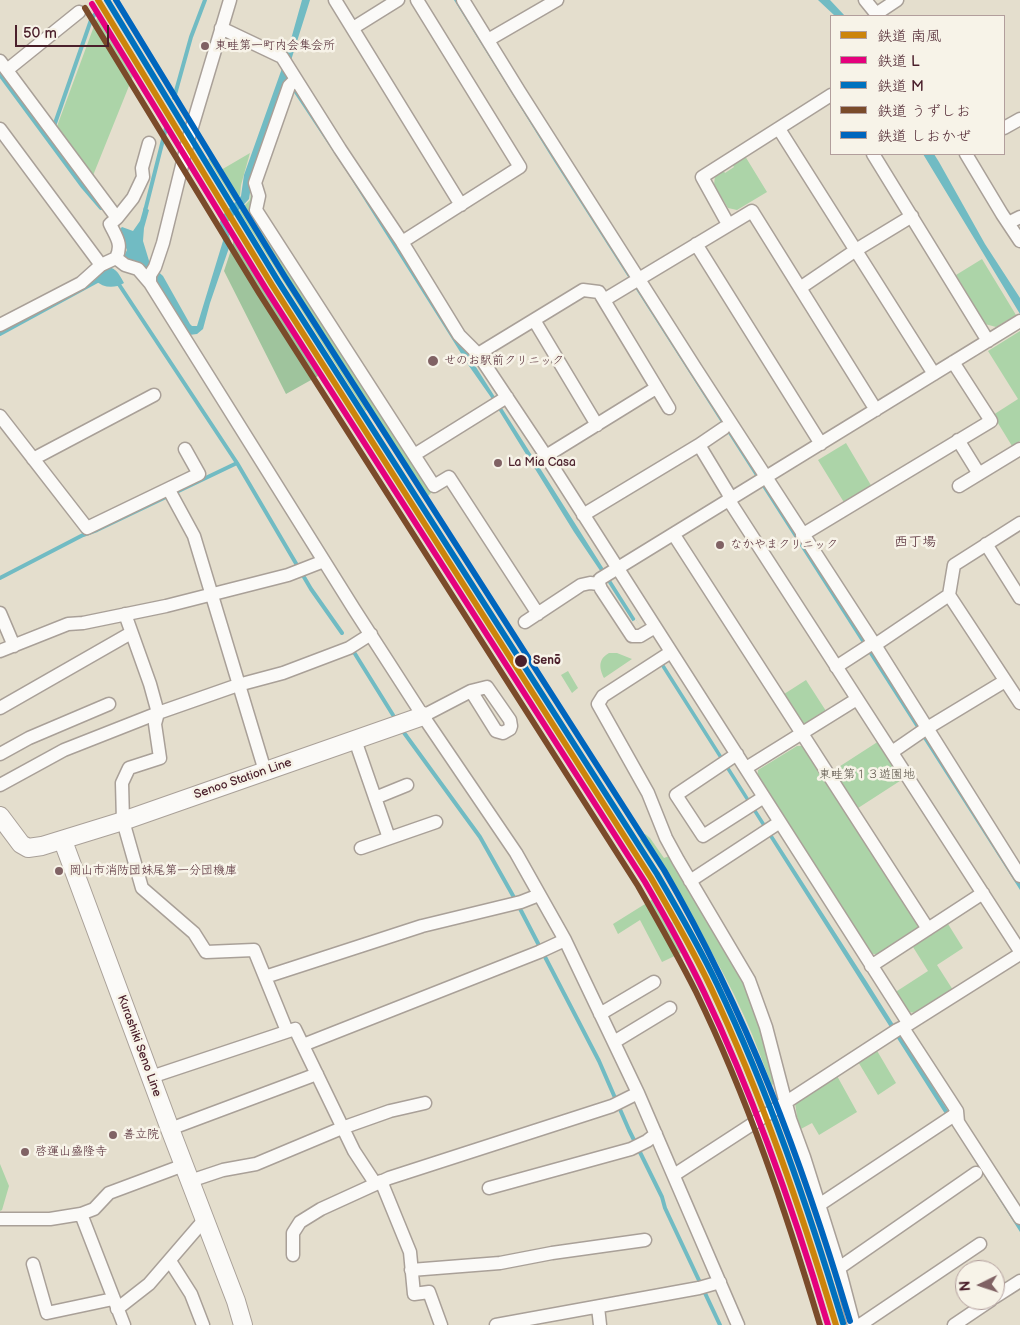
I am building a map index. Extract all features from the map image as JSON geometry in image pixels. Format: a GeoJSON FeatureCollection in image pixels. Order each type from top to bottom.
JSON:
{"type":"FeatureCollection","features":[{"type":"Feature","properties":{"kind":"main road","name":"Senoo Station Line"},"geometry":{"type":"LineString","coordinates":[[63,841],[423,716]]}},
{"type":"Feature","properties":{"kind":"main road"},"geometry":{"type":"LineString","coordinates":[[3,826],[21,844],[28,848],[63,841]]}},
{"type":"Feature","properties":{"kind":"main road","name":"Kurashiki Seno Line"},"geometry":{"type":"LineString","coordinates":[[63,841],[170,1129],[206,1219],[243,1325]]}},
{"type":"Feature","properties":{"kind":"street"},"geometry":{"type":"LineString","coordinates":[[152,275],[189,137],[230,0]]}},
{"type":"Feature","properties":{"kind":"street"},"geometry":{"type":"LineString","coordinates":[[335,0],[461,204]]}},
{"type":"Feature","properties":{"kind":"street"},"geometry":{"type":"LineString","coordinates":[[353,28],[398,0]]}},
{"type":"Feature","properties":{"kind":"street"},"geometry":{"type":"LineString","coordinates":[[402,242],[520,167],[417,0]]}},
{"type":"Feature","properties":{"kind":"street"},"geometry":{"type":"LineString","coordinates":[[463,0],[636,281],[763,480],[802,534],[923,731],[1020,876]]}},
{"type":"Feature","properties":{"kind":"street"},"geometry":{"type":"LineString","coordinates":[[488,40],[557,0]]}},
{"type":"Feature","properties":{"kind":"street"},"geometry":{"type":"LineString","coordinates":[[864,0],[877,15],[897,0]]}},
{"type":"Feature","properties":{"kind":"street"},"geometry":{"type":"LineString","coordinates":[[79,12],[3,65],[117,218]]}},
{"type":"Feature","properties":{"kind":"street"},"geometry":{"type":"LineString","coordinates":[[221,28],[282,57],[293,82],[402,242],[459,335],[478,354],[500,402],[546,456],[618,568],[671,652],[728,760],[746,768]]}},
{"type":"Feature","properties":{"kind":"street"},"geometry":{"type":"LineString","coordinates":[[293,82],[255,183],[259,196],[256,210],[434,486],[449,477],[538,614]]}},
{"type":"Feature","properties":{"kind":"street"},"geometry":{"type":"LineString","coordinates":[[728,224],[702,177],[830,96]]}},
{"type":"Feature","properties":{"kind":"street"},"geometry":{"type":"LineString","coordinates":[[1005,127],[1020,119]]}},
{"type":"Feature","properties":{"kind":"street"},"geometry":{"type":"LineString","coordinates":[[0,129],[101,265]]}},
{"type":"Feature","properties":{"kind":"street"},"geometry":{"type":"LineString","coordinates":[[778,129],[934,374]]}},
{"type":"Feature","properties":{"kind":"street"},"geometry":{"type":"LineString","coordinates":[[120,261],[120,246],[110,224],[133,198],[143,177],[142,168],[149,144]]}},
{"type":"Feature","properties":{"kind":"street"},"geometry":{"type":"LineString","coordinates":[[874,155],[988,341]]}},
{"type":"Feature","properties":{"kind":"street"},"geometry":{"type":"LineString","coordinates":[[967,155],[1020,241]]}},
{"type":"Feature","properties":{"kind":"street"},"geometry":{"type":"LineString","coordinates":[[604,300],[752,211],[876,410]]}},
{"type":"Feature","properties":{"kind":"street"},"geometry":{"type":"LineString","coordinates":[[800,288],[856,250],[912,216]]}},
{"type":"Feature","properties":{"kind":"street"},"geometry":{"type":"LineString","coordinates":[[1008,223],[1020,216]]}},
{"type":"Feature","properties":{"kind":"street"},"geometry":{"type":"LineString","coordinates":[[696,244],[821,444]]}},
{"type":"Feature","properties":{"kind":"street"},"geometry":{"type":"LineString","coordinates":[[0,325],[81,283],[101,265],[120,261],[152,275],[324,561],[423,716],[516,853],[565,940],[638,1093],[738,1325]]}},
{"type":"Feature","properties":{"kind":"street"},"geometry":{"type":"LineString","coordinates":[[478,354],[584,290],[599,292],[668,408]]}},
{"type":"Feature","properties":{"kind":"street"},"geometry":{"type":"LineString","coordinates":[[534,320],[597,425]]}},
{"type":"Feature","properties":{"kind":"street"},"geometry":{"type":"LineString","coordinates":[[655,627],[640,636],[632,636],[620,620],[599,584],[600,579],[1020,321]]}},
{"type":"Feature","properties":{"kind":"street"},"geometry":{"type":"LineString","coordinates":[[802,534],[991,421],[953,362]]}},
{"type":"Feature","properties":{"kind":"street"},"geometry":{"type":"LineString","coordinates":[[546,456],[656,388]]}},
{"type":"Feature","properties":{"kind":"street"},"geometry":{"type":"LineString","coordinates":[[33,459],[154,395]]}},
{"type":"Feature","properties":{"kind":"street"},"geometry":{"type":"LineString","coordinates":[[414,455],[500,402]]}},
{"type":"Feature","properties":{"kind":"street"},"geometry":{"type":"LineString","coordinates":[[0,416],[88,528],[171,494],[199,474],[185,449]]}},
{"type":"Feature","properties":{"kind":"street"},"geometry":{"type":"LineString","coordinates":[[583,515],[724,428]]}},
{"type":"Feature","properties":{"kind":"street"},"geometry":{"type":"LineString","coordinates":[[958,440],[979,474]]}},
{"type":"Feature","properties":{"kind":"street"},"geometry":{"type":"LineString","coordinates":[[674,1174],[1020,952],[732,506],[728,492],[699,445]]}},
{"type":"Feature","properties":{"kind":"street"},"geometry":{"type":"LineString","coordinates":[[959,486],[1020,449]]}},
{"type":"Feature","properties":{"kind":"street"},"geometry":{"type":"LineString","coordinates":[[171,494],[194,536],[265,771]]}},
{"type":"Feature","properties":{"kind":"street"},"geometry":{"type":"LineString","coordinates":[[1020,523],[954,565],[949,595],[1020,703]]}},
{"type":"Feature","properties":{"kind":"street"},"geometry":{"type":"LineString","coordinates":[[674,535],[928,929]]}},
{"type":"Feature","properties":{"kind":"street"},"geometry":{"type":"LineString","coordinates":[[986,544],[1020,598]]}},
{"type":"Feature","properties":{"kind":"street"},"geometry":{"type":"LineString","coordinates":[[0,651],[68,624],[83,623],[166,606],[301,571],[324,561]]}},
{"type":"Feature","properties":{"kind":"street"},"geometry":{"type":"LineString","coordinates":[[525,622],[581,585],[599,584]]}},
{"type":"Feature","properties":{"kind":"street"},"geometry":{"type":"LineString","coordinates":[[836,667],[949,595]]}},
{"type":"Feature","properties":{"kind":"street"},"geometry":{"type":"LineString","coordinates":[[0,613],[14,646]]}},
{"type":"Feature","properties":{"kind":"street"},"geometry":{"type":"LineString","coordinates":[[125,614],[131,634],[134,636],[158,713],[155,724],[160,758],[129,768],[122,783],[123,821],[142,888],[194,933],[206,952],[254,950],[287,1031]]}},
{"type":"Feature","properties":{"kind":"street"},"geometry":{"type":"LineString","coordinates":[[0,708],[131,634]]}},
{"type":"Feature","properties":{"kind":"street"},"geometry":{"type":"LineString","coordinates":[[0,784],[64,750],[158,713],[238,685],[283,673],[349,648],[371,634]]}},
{"type":"Feature","properties":{"kind":"street"},"geometry":{"type":"LineString","coordinates":[[671,652],[603,696],[598,704],[648,793],[666,838],[750,980],[766,1027],[779,1083],[790,1119],[839,1268],[854,1325]]}},
{"type":"Feature","properties":{"kind":"street"},"geometry":{"type":"LineString","coordinates":[[892,752],[1005,681]]}},
{"type":"Feature","properties":{"kind":"street"},"geometry":{"type":"LineString","coordinates":[[423,716],[471,691]]}},
{"type":"Feature","properties":{"kind":"street"},"geometry":{"type":"LineString","coordinates":[[746,768],[857,699]]}},
{"type":"Feature","properties":{"kind":"street"},"geometry":{"type":"LineString","coordinates":[[0,754],[29,738],[109,704]]}},
{"type":"Feature","properties":{"kind":"street"},"geometry":{"type":"LineString","coordinates":[[355,740],[389,838]]}},
{"type":"Feature","properties":{"kind":"street"},"geometry":{"type":"LineString","coordinates":[[728,760],[676,795],[681,803],[703,836],[755,803]]}},
{"type":"Feature","properties":{"kind":"street"},"geometry":{"type":"LineString","coordinates":[[746,768],[755,803],[871,966],[900,1029],[953,1116],[1020,1218]]}},
{"type":"Feature","properties":{"kind":"street"},"geometry":{"type":"LineString","coordinates":[[375,798],[407,785]]}},
{"type":"Feature","properties":{"kind":"street"},"geometry":{"type":"LineString","coordinates":[[361,848],[436,822]]}},
{"type":"Feature","properties":{"kind":"street"},"geometry":{"type":"LineString","coordinates":[[690,880],[771,827]]}},
{"type":"Feature","properties":{"kind":"street"},"geometry":{"type":"LineString","coordinates":[[871,966],[983,893]]}},
{"type":"Feature","properties":{"kind":"street"},"geometry":{"type":"LineString","coordinates":[[265,977],[422,926],[515,903],[539,895]]}},
{"type":"Feature","properties":{"kind":"street"},"geometry":{"type":"LineString","coordinates":[[302,1045],[542,951],[565,940]]}},
{"type":"Feature","properties":{"kind":"street"},"geometry":{"type":"LineString","coordinates":[[600,1014],[654,982]]}},
{"type":"Feature","properties":{"kind":"street"},"geometry":{"type":"LineString","coordinates":[[614,1042],[670,1008]]}},
{"type":"Feature","properties":{"kind":"street"},"geometry":{"type":"LineString","coordinates":[[151,1077],[295,1029],[354,1151],[378,1182],[410,1252],[414,1294],[429,1292],[441,1325]]}},
{"type":"Feature","properties":{"kind":"street"},"geometry":{"type":"LineString","coordinates":[[170,1129],[317,1074]]}},
{"type":"Feature","properties":{"kind":"street"},"geometry":{"type":"LineString","coordinates":[[293,1255],[293,1233],[300,1222],[321,1209],[378,1182],[616,1104],[638,1093]]}},
{"type":"Feature","properties":{"kind":"street"},"geometry":{"type":"LineString","coordinates":[[190,1181],[223,1170],[256,1164],[342,1128],[390,1111],[425,1103]]}},
{"type":"Feature","properties":{"kind":"street"},"geometry":{"type":"LineString","coordinates":[[819,1205],[953,1116]]}},
{"type":"Feature","properties":{"kind":"street"},"geometry":{"type":"LineString","coordinates":[[489,1188],[637,1146],[656,1134]]}},
{"type":"Feature","properties":{"kind":"street"},"geometry":{"type":"LineString","coordinates":[[0,1220],[50,1219],[82,1214],[94,1209],[109,1193],[184,1165]]}},
{"type":"Feature","properties":{"kind":"street"},"geometry":{"type":"LineString","coordinates":[[839,1268],[976,1173]]}},
{"type":"Feature","properties":{"kind":"street"},"geometry":{"type":"LineString","coordinates":[[82,1214],[124,1325]]}},
{"type":"Feature","properties":{"kind":"street"},"geometry":{"type":"LineString","coordinates":[[33,1264],[47,1313],[115,1304],[149,1284],[206,1219]]}},
{"type":"Feature","properties":{"kind":"street"},"geometry":{"type":"LineString","coordinates":[[412,1270],[500,1263],[552,1253],[644,1240]]}},
{"type":"Feature","properties":{"kind":"street"},"geometry":{"type":"LineString","coordinates":[[860,1325],[980,1244]]}},
{"type":"Feature","properties":{"kind":"street"},"geometry":{"type":"LineString","coordinates":[[170,1261],[191,1294],[203,1325]]}},
{"type":"Feature","properties":{"kind":"street"},"geometry":{"type":"LineString","coordinates":[[1005,1291],[1020,1281]]}},
{"type":"Feature","properties":{"kind":"street"},"geometry":{"type":"LineString","coordinates":[[496,1325],[701,1288],[720,1282]]}},
{"type":"Feature","properties":{"kind":"street"},"geometry":{"type":"LineString","coordinates":[[598,1307],[600,1325]]}},
{"type":"Feature","properties":{"kind":"street"},"geometry":{"type":"LineString","coordinates":[[954,1325],[976,1310]]}},
{"type":"Feature","properties":{"kind":"green space"},"geometry":{"type":"Polygon","coordinates":[[[97,18],[133,76],[92,178],[56,129],[97,18]]]}},
{"type":"Feature","properties":{"kind":"green space"},"geometry":{"type":"Polygon","coordinates":[[[250,153],[241,185],[240,196],[234,201],[208,159],[212,156],[221,170],[250,153]]]}},
{"type":"Feature","properties":{"kind":"green space"},"geometry":{"type":"Polygon","coordinates":[[[745,156],[767,192],[737,210],[728,208],[714,185],[715,175],[723,170],[725,173],[734,167],[732,164],[745,156]]]}},
{"type":"Feature","properties":{"kind":"green space"},"geometry":{"type":"Polygon","coordinates":[[[252,184],[254,193],[251,212],[433,491],[428,496],[369,408],[365,411],[239,211],[250,200],[252,184]]]}},
{"type":"Feature","properties":{"kind":"green space"},"geometry":{"type":"Polygon","coordinates":[[[233,236],[320,375],[286,394],[224,271],[233,244],[233,236]]]}},
{"type":"Feature","properties":{"kind":"green space"},"geometry":{"type":"Polygon","coordinates":[[[982,259],[1016,315],[996,327],[985,324],[956,275],[982,259]]]}},
{"type":"Feature","properties":{"kind":"green space"},"geometry":{"type":"Polygon","coordinates":[[[1020,331],[1020,441],[1012,446],[993,415],[1018,399],[988,351],[1020,331]]]}},
{"type":"Feature","properties":{"kind":"green space"},"geometry":{"type":"Polygon","coordinates":[[[846,443],[872,487],[845,504],[818,460],[846,443]]]}},
{"type":"Feature","properties":{"kind":"green space"},"geometry":{"type":"Polygon","coordinates":[[[617,653],[632,659],[604,678],[600,664],[605,655],[617,653]]]}},
{"type":"Feature","properties":{"kind":"green space"},"geometry":{"type":"Polygon","coordinates":[[[568,671],[578,688],[572,693],[561,675],[568,671]]]}},
{"type":"Feature","properties":{"kind":"green space"},"geometry":{"type":"Polygon","coordinates":[[[806,680],[826,711],[807,724],[800,724],[781,696],[806,680]]]}},
{"type":"Feature","properties":{"kind":"green space","name":"東畦第１３遊園地"},"geometry":{"type":"Polygon","coordinates":[[[879,741],[903,779],[855,810],[831,772],[879,741]]]}},
{"type":"Feature","properties":{"kind":"green space"},"geometry":{"type":"Polygon","coordinates":[[[797,746],[803,746],[918,923],[918,929],[879,955],[869,953],[757,779],[758,770],[797,746]]]}},
{"type":"Feature","properties":{"kind":"green space"},"geometry":{"type":"Polygon","coordinates":[[[645,834],[664,858],[672,855],[747,982],[758,1016],[774,1081],[772,1086],[752,1035],[722,971],[697,926],[640,840],[645,834]]]}},
{"type":"Feature","properties":{"kind":"green space"},"geometry":{"type":"Polygon","coordinates":[[[653,899],[667,923],[672,922],[721,1023],[751,1095],[681,953],[662,962],[640,920],[618,934],[613,924],[653,899]]]}},
{"type":"Feature","properties":{"kind":"green space"},"geometry":{"type":"Polygon","coordinates":[[[948,924],[963,948],[937,965],[953,990],[917,1013],[907,1012],[894,993],[928,971],[913,947],[948,924]]]}},
{"type":"Feature","properties":{"kind":"green space"},"geometry":{"type":"Polygon","coordinates":[[[876,1049],[896,1083],[878,1095],[857,1060],[876,1049]]]}},
{"type":"Feature","properties":{"kind":"green space"},"geometry":{"type":"Polygon","coordinates":[[[836,1074],[857,1112],[819,1135],[812,1123],[799,1130],[795,1103],[836,1074]]]}},
{"type":"Feature","properties":{"kind":"green space"},"geometry":{"type":"Polygon","coordinates":[[[0,1164],[9,1186],[2,1210],[0,1211],[0,1164]]]}},
{"type":"Feature","properties":{"kind":"water"},"geometry":{"type":"Polygon","coordinates":[[[302,0],[310,0],[288,70],[867,982],[1020,1225],[1020,1232],[574,532],[490,396],[287,82],[252,180],[249,199],[226,224],[231,242],[203,329],[197,334],[189,335],[159,290],[152,275],[139,263],[124,256],[127,250],[118,231],[122,227],[133,231],[140,221],[144,207],[149,210],[143,241],[150,264],[163,276],[190,324],[197,326],[223,241],[220,222],[222,216],[241,196],[244,175],[286,57],[302,0]]]}},
{"type":"Feature","properties":{"kind":"water"},"geometry":{"type":"Polygon","coordinates":[[[454,0],[459,0],[962,795],[1020,883],[1020,890],[552,158],[454,0]]]}},
{"type":"Feature","properties":{"kind":"water"},"geometry":{"type":"Polygon","coordinates":[[[818,0],[830,0],[844,15],[834,15],[818,0]]]}},
{"type":"Feature","properties":{"kind":"water"},"geometry":{"type":"Polygon","coordinates":[[[924,155],[935,155],[939,162],[985,244],[1020,298],[1020,314],[924,155]]]}},
{"type":"Feature","properties":{"kind":"water"},"geometry":{"type":"Polygon","coordinates":[[[108,267],[120,275],[124,283],[109,287],[95,280],[108,267]]]}},
{"type":"Feature","properties":{"kind":"pier"},"geometry":{"type":"Polygon","coordinates":[[[635,618],[665,664],[659,665],[631,622],[635,618]]]}},
{"type":"Feature","properties":{"kind":"waterway"},"geometry":{"type":"LineString","coordinates":[[174,98],[191,37],[205,0]]}},
{"type":"Feature","properties":{"kind":"waterway"},"geometry":{"type":"LineString","coordinates":[[53,129],[91,20],[95,14]]}},
{"type":"Feature","properties":{"kind":"waterway"},"geometry":{"type":"LineString","coordinates":[[0,75],[83,187],[101,208]]}},
{"type":"Feature","properties":{"kind":"waterway"},"geometry":{"type":"LineString","coordinates":[[145,211],[166,128]]}},
{"type":"Feature","properties":{"kind":"waterway"},"geometry":{"type":"LineString","coordinates":[[0,334],[101,279]]}},
{"type":"Feature","properties":{"kind":"waterway"},"geometry":{"type":"LineString","coordinates":[[118,283],[237,463],[311,589],[342,633]]}},
{"type":"Feature","properties":{"kind":"waterway"},"geometry":{"type":"LineString","coordinates":[[0,578],[83,535],[237,463]]}},
{"type":"Feature","properties":{"kind":"waterway"},"geometry":{"type":"LineString","coordinates":[[352,649],[393,715]]}},
{"type":"Feature","properties":{"kind":"waterway"},"geometry":{"type":"LineString","coordinates":[[402,730],[480,837],[516,901],[599,1061],[720,1325]]}},
{"type":"Feature","properties":{"kind":"rail line","name":"南風"},"geometry":{"type":"LineString","coordinates":[[98,0],[272,285],[651,878],[682,932],[730,1029],[764,1112],[795,1196],[836,1325]]}},
{"type":"Feature","properties":{"kind":"rail line","name":"M"},"geometry":{"type":"LineString","coordinates":[[107,0],[278,281],[657,874],[688,928],[710,970],[754,1067],[816,1236],[843,1323]]}},
{"type":"Feature","properties":{"kind":"rail line","name":"しおかぜ"},"geometry":{"type":"LineString","coordinates":[[116,0],[285,277],[664,870],[722,979],[747,1034],[792,1146],[850,1321]]}},
{"type":"Feature","properties":{"kind":"rail line","name":"L"},"geometry":{"type":"LineString","coordinates":[[92,4],[266,289],[645,882],[668,923],[723,1032],[757,1114],[787,1198],[828,1325]]}},
{"type":"Feature","properties":{"kind":"rail line","name":"うずしお"},"geometry":{"type":"LineString","coordinates":[[85,8],[259,293],[638,886],[660,925],[696,992],[733,1073],[780,1198],[820,1325]]}},
{"type":"Feature","properties":{"kind":"place","name":"東畦第一町内会集会所"},"geometry":{"type":"Point","coordinates":[205,46]}},
{"type":"Feature","properties":{"kind":"place","name":"せのお駅前クリニック"},"geometry":{"type":"Point","coordinates":[433,361]}},
{"type":"Feature","properties":{"kind":"place","name":"La Mia Casa"},"geometry":{"type":"Point","coordinates":[498,463]}},
{"type":"Feature","properties":{"kind":"place","name":"なかやまクリニック"},"geometry":{"type":"Point","coordinates":[720,545]}},
{"type":"Feature","properties":{"kind":"place","name":"Senō"},"geometry":{"type":"Point","coordinates":[521,661]}},
{"type":"Feature","properties":{"kind":"place","name":"岡山市消防団妹尾第一分団機庫"},"geometry":{"type":"Point","coordinates":[59,871]}},
{"type":"Feature","properties":{"kind":"place","name":"善立院"},"geometry":{"type":"Point","coordinates":[113,1135]}},
{"type":"Feature","properties":{"kind":"place","name":"啓運山盛隆寺"},"geometry":{"type":"Point","coordinates":[25,1152]}},
{"type":"Feature","properties":{"kind":"district","name":"西丁場"},"geometry":{"type":"Point","coordinates":[915,542]}}]}
